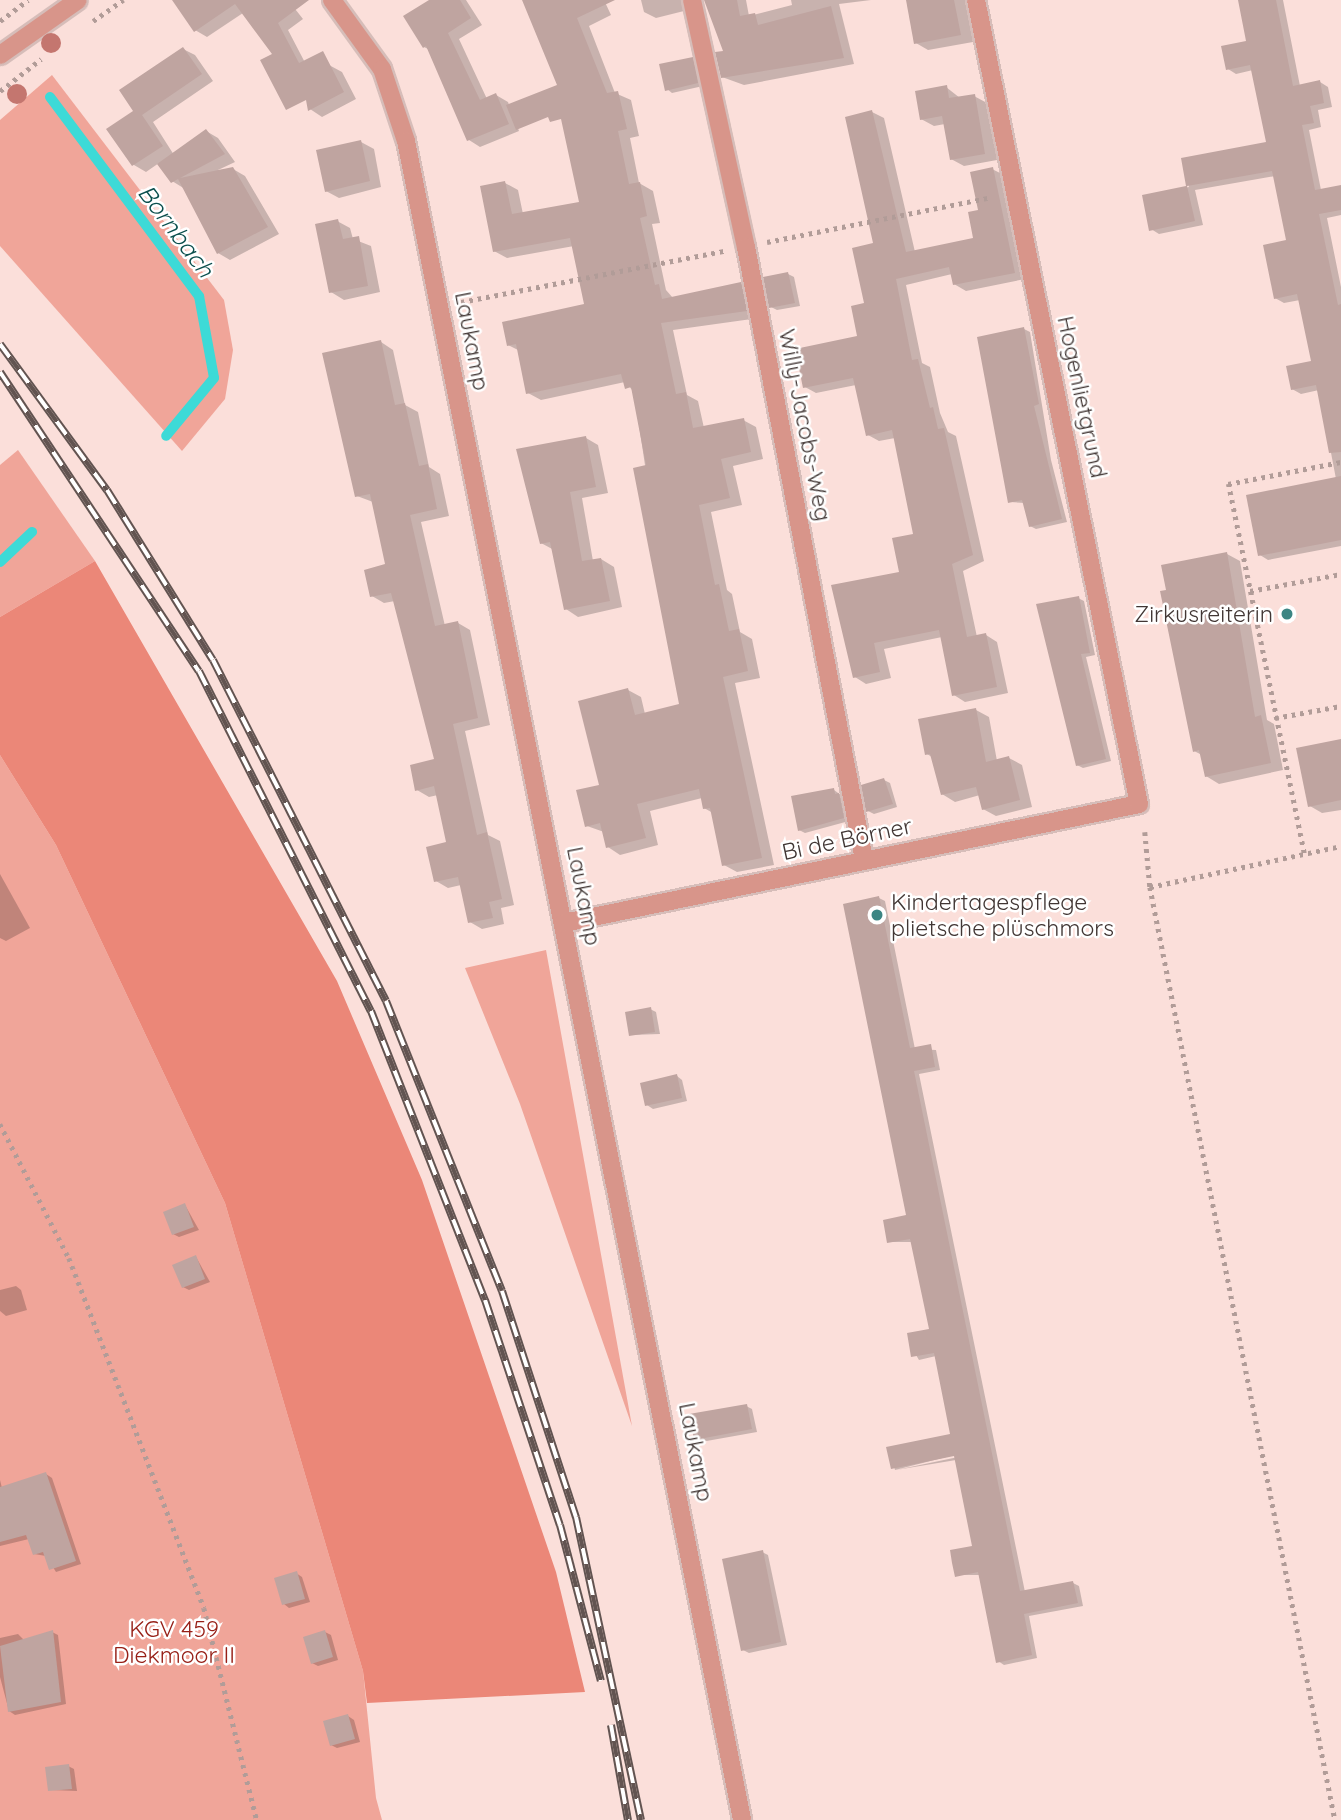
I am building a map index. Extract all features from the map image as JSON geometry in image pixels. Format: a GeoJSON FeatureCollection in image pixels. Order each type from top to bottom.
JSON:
{"type":"FeatureCollection","features":[{"type":"Feature","properties":{"kind":"street"},"geometry":{"type":"LineString","coordinates":[[0,55],[78,0]]}},
{"type":"Feature","properties":{"kind":"street","name":"Laukamp"},"geometry":{"type":"LineString","coordinates":[[332,0],[382,69],[406,141],[742,1820]]}},
{"type":"Feature","properties":{"kind":"street","name":"Willy-Jacobs-Weg"},"geometry":{"type":"LineString","coordinates":[[692,0],[700,19],[746,247],[864,860]]}},
{"type":"Feature","properties":{"kind":"street","name":"Hogenlietgrund"},"geometry":{"type":"LineString","coordinates":[[976,0],[1139,804]]}},
{"type":"Feature","properties":{"kind":"street","name":"Bi de Börner"},"geometry":{"type":"LineString","coordinates":[[564,923],[1139,804]]}},
{"type":"Feature","properties":{"kind":"path"},"geometry":{"type":"LineString","coordinates":[[0,21],[28,0]]}},
{"type":"Feature","properties":{"kind":"path"},"geometry":{"type":"LineString","coordinates":[[1304,853],[1228,484],[1341,462]]}},
{"type":"Feature","properties":{"kind":"path"},"geometry":{"type":"LineString","coordinates":[[1250,591],[1341,574]]}},
{"type":"Feature","properties":{"kind":"path"},"geometry":{"type":"LineString","coordinates":[[1276,718],[1341,706]]}},
{"type":"Feature","properties":{"kind":"path"},"geometry":{"type":"LineString","coordinates":[[1145,832],[1150,887],[1335,1820]]}},
{"type":"Feature","properties":{"kind":"path"},"geometry":{"type":"LineString","coordinates":[[1150,887],[1341,846]]}},
{"type":"Feature","properties":{"kind":"path"},"geometry":{"type":"LineString","coordinates":[[0,1124],[69,1258],[204,1608],[257,1820]]}},
{"type":"Feature","properties":{"kind":"green space"},"geometry":{"type":"Polygon","coordinates":[[[52,75],[224,300],[233,350],[225,399],[182,451],[0,246],[0,120],[52,75]]]}},
{"type":"Feature","properties":{"kind":"green space"},"geometry":{"type":"Polygon","coordinates":[[[18,450],[95,561],[0,617],[0,465],[18,450]]]}},
{"type":"Feature","properties":{"kind":"green space","name":"KGV 459 Diekmoor II"},"geometry":{"type":"Polygon","coordinates":[[[0,755],[56,845],[225,1203],[363,1671],[376,1798],[382,1820],[0,1820],[0,755]]]}},
{"type":"Feature","properties":{"kind":"green space"},"geometry":{"type":"Polygon","coordinates":[[[546,950],[632,1426],[520,1104],[465,968],[546,950]]]}},
{"type":"Feature","properties":{"kind":"shaded area"},"geometry":{"type":"Polygon","coordinates":[[[95,561],[337,981],[422,1180],[556,1572],[585,1692],[367,1703],[363,1671],[225,1203],[56,845],[0,755],[0,617],[95,561]]]}},
{"type":"Feature","properties":{"kind":"building"},"geometry":{"type":"Polygon","coordinates":[[[172,0],[309,0],[278,23],[299,63],[323,51],[344,92],[308,111],[306,100],[286,110],[260,60],[272,54],[235,4],[194,32],[172,0]]]}},
{"type":"Feature","properties":{"kind":"building"},"geometry":{"type":"Polygon","coordinates":[[[429,0],[460,0],[471,18],[448,33],[480,100],[496,93],[509,124],[467,141],[426,46],[423,48],[403,16],[429,0]]]}},
{"type":"Feature","properties":{"kind":"building"},"geometry":{"type":"Polygon","coordinates":[[[522,0],[615,0],[577,18],[607,93],[618,91],[627,129],[618,131],[629,184],[640,182],[647,216],[640,218],[655,285],[659,284],[662,299],[741,282],[747,311],[661,323],[676,394],[686,392],[693,428],[744,418],[751,452],[721,459],[730,498],[699,505],[715,585],[719,584],[729,631],[739,629],[748,671],[723,677],[762,858],[722,866],[710,808],[703,809],[699,789],[637,804],[646,838],[606,848],[600,823],[585,827],[576,790],[599,785],[578,701],[628,688],[635,715],[679,704],[633,468],[646,465],[631,387],[625,389],[621,374],[526,394],[516,344],[507,346],[502,322],[584,304],[570,238],[493,252],[480,186],[505,181],[512,214],[579,202],[561,119],[550,122],[548,117],[516,130],[506,105],[557,85],[522,0]]]}},
{"type":"Feature","properties":{"kind":"building"},"geometry":{"type":"Polygon","coordinates":[[[704,0],[737,0],[740,16],[755,13],[758,25],[831,6],[844,58],[721,78],[715,52],[723,51],[704,0]]]}},
{"type":"Feature","properties":{"kind":"building"},"geometry":{"type":"Polygon","coordinates":[[[906,0],[954,0],[961,35],[914,44],[906,0]]]}},
{"type":"Feature","properties":{"kind":"building"},"geometry":{"type":"Polygon","coordinates":[[[1238,0],[1276,0],[1293,86],[1320,80],[1324,103],[1310,106],[1314,123],[1302,125],[1315,190],[1341,185],[1341,210],[1319,214],[1338,305],[1341,304],[1341,452],[1329,453],[1316,385],[1291,390],[1286,366],[1311,361],[1297,294],[1274,299],[1263,245],[1286,240],[1272,171],[1187,186],[1195,221],[1149,231],[1142,195],[1186,186],[1181,158],[1266,142],[1250,65],[1226,70],[1221,46],[1246,41],[1238,0]]]}},
{"type":"Feature","properties":{"kind":"building"},"geometry":{"type":"Polygon","coordinates":[[[183,47],[202,74],[142,115],[163,146],[132,166],[106,129],[133,111],[119,90],[183,47]]]}},
{"type":"Feature","properties":{"kind":"building"},"geometry":{"type":"Polygon","coordinates":[[[693,57],[698,83],[665,91],[659,64],[693,57]]]}},
{"type":"Feature","properties":{"kind":"building"},"geometry":{"type":"Polygon","coordinates":[[[947,85],[949,98],[975,94],[985,154],[950,160],[942,116],[920,120],[915,91],[947,85]]]}},
{"type":"Feature","properties":{"kind":"building"},"geometry":{"type":"Polygon","coordinates":[[[872,110],[906,252],[973,238],[968,212],[978,210],[970,172],[993,167],[1015,273],[953,285],[949,267],[896,279],[912,360],[918,359],[938,429],[944,428],[973,555],[952,564],[967,637],[986,633],[997,687],[952,696],[939,630],[874,643],[880,672],[853,678],[831,585],[899,572],[892,538],[913,534],[892,430],[866,436],[853,378],[803,388],[795,349],[857,336],[851,306],[864,303],[852,248],[873,243],[845,117],[872,110]]]}},
{"type":"Feature","properties":{"kind":"building"},"geometry":{"type":"Polygon","coordinates":[[[206,129],[225,154],[180,178],[233,167],[268,227],[217,254],[178,179],[171,183],[157,164],[206,129]]]}},
{"type":"Feature","properties":{"kind":"building"},"geometry":{"type":"Polygon","coordinates":[[[361,140],[370,181],[325,192],[316,150],[361,140]]]}},
{"type":"Feature","properties":{"kind":"building"},"geometry":{"type":"Polygon","coordinates":[[[338,219],[343,239],[359,236],[368,286],[329,293],[315,224],[338,219]]]}},
{"type":"Feature","properties":{"kind":"building"},"geometry":{"type":"Polygon","coordinates":[[[788,272],[795,303],[769,308],[763,277],[788,272]]]}},
{"type":"Feature","properties":{"kind":"building"},"geometry":{"type":"Polygon","coordinates":[[[1024,327],[1039,404],[1034,406],[1062,519],[1029,527],[1022,500],[1008,503],[977,337],[1024,327]]]}},
{"type":"Feature","properties":{"kind":"building"},"geometry":{"type":"Polygon","coordinates":[[[381,340],[395,405],[405,403],[419,466],[428,464],[437,509],[410,515],[435,626],[458,621],[478,718],[453,724],[477,835],[487,832],[502,899],[489,902],[493,918],[468,923],[458,877],[434,882],[426,847],[446,842],[434,786],[415,791],[410,765],[434,759],[391,593],[370,597],[364,570],[385,564],[370,494],[355,497],[322,353],[381,340]]]}},
{"type":"Feature","properties":{"kind":"building"},"geometry":{"type":"Polygon","coordinates":[[[586,436],[596,487],[570,492],[582,561],[601,558],[610,601],[564,610],[550,542],[540,544],[516,449],[586,436]]]}},
{"type":"Feature","properties":{"kind":"building"},"geometry":{"type":"Polygon","coordinates":[[[1341,476],[1341,540],[1258,556],[1246,495],[1341,476]]]}},
{"type":"Feature","properties":{"kind":"building"},"geometry":{"type":"Polygon","coordinates":[[[1227,552],[1255,717],[1261,715],[1271,763],[1205,777],[1199,750],[1193,752],[1160,591],[1166,590],[1161,565],[1227,552]]]}},
{"type":"Feature","properties":{"kind":"building"},"geometry":{"type":"Polygon","coordinates":[[[1079,596],[1090,653],[1081,654],[1106,759],[1076,766],[1036,604],[1079,596]]]}},
{"type":"Feature","properties":{"kind":"building"},"geometry":{"type":"Polygon","coordinates":[[[976,708],[986,762],[1009,756],[1020,800],[982,810],[976,787],[941,795],[930,754],[925,755],[918,719],[976,708]]]}},
{"type":"Feature","properties":{"kind":"building"},"geometry":{"type":"Polygon","coordinates":[[[1341,739],[1341,800],[1308,807],[1296,748],[1341,739]]]}},
{"type":"Feature","properties":{"kind":"building"},"geometry":{"type":"Polygon","coordinates":[[[884,778],[893,804],[866,812],[861,785],[884,778]]]}},
{"type":"Feature","properties":{"kind":"building"},"geometry":{"type":"Polygon","coordinates":[[[834,788],[835,794],[839,793],[844,818],[798,831],[791,796],[834,788]]]}},
{"type":"Feature","properties":{"kind":"building"},"geometry":{"type":"Polygon","coordinates":[[[879,896],[910,1048],[931,1044],[935,1067],[914,1071],[1020,1591],[1073,1581],[1078,1603],[1024,1614],[1032,1655],[996,1663],[978,1572],[955,1577],[952,1563],[950,1550],[972,1546],[954,1456],[891,1469],[886,1447],[950,1434],[934,1353],[911,1357],[907,1333],[929,1329],[910,1239],[887,1243],[883,1220],[906,1215],[843,904],[879,896]]]}},
{"type":"Feature","properties":{"kind":"building"},"geometry":{"type":"Polygon","coordinates":[[[651,1007],[655,1032],[629,1036],[625,1012],[651,1007]]]}},
{"type":"Feature","properties":{"kind":"building"},"geometry":{"type":"Polygon","coordinates":[[[677,1074],[682,1098],[645,1106],[640,1083],[677,1074]]]}},
{"type":"Feature","properties":{"kind":"building"},"geometry":{"type":"Polygon","coordinates":[[[185,1203],[194,1227],[172,1235],[163,1212],[185,1203]]]}},
{"type":"Feature","properties":{"kind":"building"},"geometry":{"type":"Polygon","coordinates":[[[196,1255],[205,1279],[182,1288],[172,1265],[196,1255]]]}},
{"type":"Feature","properties":{"kind":"building"},"geometry":{"type":"Polygon","coordinates":[[[747,1404],[752,1429],[694,1440],[689,1414],[747,1404]]]}},
{"type":"Feature","properties":{"kind":"building"},"geometry":{"type":"Polygon","coordinates":[[[46,1472],[76,1561],[49,1570],[43,1552],[33,1555],[26,1535],[0,1542],[0,1487],[46,1472]]]}},
{"type":"Feature","properties":{"kind":"building"},"geometry":{"type":"Polygon","coordinates":[[[763,1550],[781,1642],[741,1651],[722,1559],[763,1550]]]}},
{"type":"Feature","properties":{"kind":"building"},"geometry":{"type":"Polygon","coordinates":[[[297,1571],[305,1599],[282,1605],[274,1578],[297,1571]]]}},
{"type":"Feature","properties":{"kind":"building"},"geometry":{"type":"Polygon","coordinates":[[[53,1630],[61,1702],[8,1712],[0,1646],[53,1630]]]}},
{"type":"Feature","properties":{"kind":"building"},"geometry":{"type":"Polygon","coordinates":[[[325,1630],[333,1657],[311,1664],[303,1637],[325,1630]]]}},
{"type":"Feature","properties":{"kind":"building"},"geometry":{"type":"Polygon","coordinates":[[[348,1714],[355,1739],[330,1746],[323,1721],[348,1714]]]}},
{"type":"Feature","properties":{"kind":"building"},"geometry":{"type":"Polygon","coordinates":[[[69,1764],[72,1789],[48,1791],[45,1767],[69,1764]]]}},
{"type":"Feature","properties":{"kind":"waterway","name":"Bornbach"},"geometry":{"type":"LineString","coordinates":[[50,97],[199,296],[214,378],[166,436]]}},
{"type":"Feature","properties":{"kind":"waterway","name":"Bornbach"},"geometry":{"type":"LineString","coordinates":[[0,562],[32,532]]}},
{"type":"Feature","properties":{"kind":"railway"},"geometry":{"type":"LineString","coordinates":[[0,344],[107,490],[213,660],[386,1001],[502,1291],[576,1517],[641,1820]]}},
{"type":"Feature","properties":{"kind":"railway"},"geometry":{"type":"LineString","coordinates":[[0,372],[199,671],[371,1011],[485,1300],[560,1525],[601,1681]]}},
{"type":"Feature","properties":{"kind":"railway"},"geometry":{"type":"LineString","coordinates":[[611,1725],[628,1820]]}},
{"type":"Feature","properties":{"kind":"place","name":"Zirkusreiterin"},"geometry":{"type":"Point","coordinates":[1287,614]}},
{"type":"Feature","properties":{"kind":"place","name":"Kindertagespflege plietsche plüschmors"},"geometry":{"type":"Point","coordinates":[877,915]}}]}
